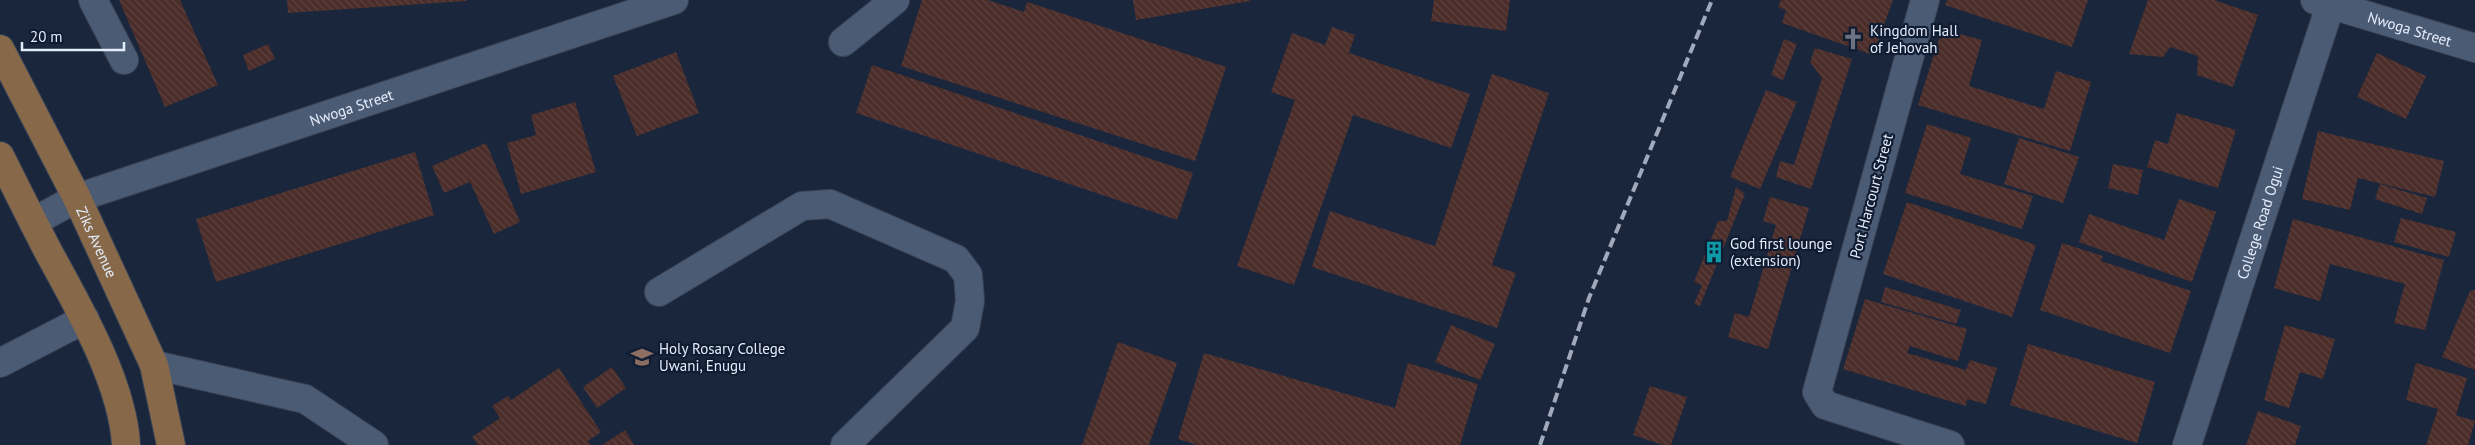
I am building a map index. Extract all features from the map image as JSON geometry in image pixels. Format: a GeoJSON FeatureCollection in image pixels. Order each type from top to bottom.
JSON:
{"type":"FeatureCollection","features":[{"type":"Feature","properties":{"kind":"main road","name":"Ziks Avenue"},"geometry":{"type":"LineString","coordinates":[[0,49],[77,198],[154,364],[171,445]]}},
{"type":"Feature","properties":{"kind":"main road"},"geometry":{"type":"LineString","coordinates":[[0,156],[85,319],[112,384],[126,431],[126,445]]}},
{"type":"Feature","properties":{"kind":"street"},"geometry":{"type":"LineString","coordinates":[[93,0],[124,60]]}},
{"type":"Feature","properties":{"kind":"street","name":"Nwoga Street"},"geometry":{"type":"LineString","coordinates":[[33,222],[77,198],[674,0]]}},
{"type":"Feature","properties":{"kind":"street"},"geometry":{"type":"LineString","coordinates":[[843,42],[895,0]]}},
{"type":"Feature","properties":{"kind":"street","name":"Port Harcourt Street"},"geometry":{"type":"LineString","coordinates":[[1925,0],[1817,392],[1826,405],[1950,445]]}},
{"type":"Feature","properties":{"kind":"street","name":"Nwoga Street"},"geometry":{"type":"LineString","coordinates":[[2326,2],[2475,48]]}},
{"type":"Feature","properties":{"kind":"street","name":"College Road Ogui"},"geometry":{"type":"LineString","coordinates":[[2187,445],[2326,2]]}},
{"type":"Feature","properties":{"kind":"street"},"geometry":{"type":"LineString","coordinates":[[659,292],[802,206],[830,204],[956,259],[968,275],[970,301],[965,328],[845,445]]}},
{"type":"Feature","properties":{"kind":"street"},"geometry":{"type":"LineString","coordinates":[[0,363],[85,319]]}},
{"type":"Feature","properties":{"kind":"street"},"geometry":{"type":"LineString","coordinates":[[154,364],[305,399],[374,445]]}},
{"type":"Feature","properties":{"kind":"building"},"geometry":{"type":"Polygon","coordinates":[[[119,0],[180,0],[218,85],[165,107],[119,0]]]}},
{"type":"Feature","properties":{"kind":"building"},"geometry":{"type":"Polygon","coordinates":[[[287,0],[466,0],[466,1],[288,13],[287,0]]]}},
{"type":"Feature","properties":{"kind":"building"},"geometry":{"type":"Polygon","coordinates":[[[922,0],[988,0],[1024,12],[1027,2],[1226,67],[1195,161],[901,66],[922,0]]]}},
{"type":"Feature","properties":{"kind":"building"},"geometry":{"type":"Polygon","coordinates":[[[1133,0],[1250,0],[1250,1],[1136,20],[1133,0]]]}},
{"type":"Feature","properties":{"kind":"building"},"geometry":{"type":"Polygon","coordinates":[[[1434,0],[1510,0],[1506,31],[1431,21],[1434,0]]]}},
{"type":"Feature","properties":{"kind":"building","name":"Kingdom Hall of Jehovah"},"geometry":{"type":"Polygon","coordinates":[[[1781,0],[1893,0],[1873,55],[1782,23],[1786,10],[1778,7],[1781,0]]]}},
{"type":"Feature","properties":{"kind":"building"},"geometry":{"type":"Polygon","coordinates":[[[1947,0],[2088,0],[2072,47],[1945,5],[1947,0]]]}},
{"type":"Feature","properties":{"kind":"building"},"geometry":{"type":"Polygon","coordinates":[[[2148,0],[2214,0],[2258,15],[2233,87],[2197,75],[2198,56],[2170,47],[2163,57],[2129,54],[2148,0]]]}},
{"type":"Feature","properties":{"kind":"building"},"geometry":{"type":"Polygon","coordinates":[[[1332,27],[1355,35],[1349,53],[1470,94],[1451,148],[1353,115],[1294,285],[1237,266],[1295,100],[1271,92],[1292,33],[1325,45],[1332,27]]]}},
{"type":"Feature","properties":{"kind":"building"},"geometry":{"type":"Polygon","coordinates":[[[1942,29],[1982,40],[1969,86],[2044,109],[2056,71],[2091,82],[2070,151],[1918,105],[1942,29]]]}},
{"type":"Feature","properties":{"kind":"building"},"geometry":{"type":"Polygon","coordinates":[[[1784,39],[1797,44],[1783,80],[1771,75],[1784,39]]]}},
{"type":"Feature","properties":{"kind":"building"},"geometry":{"type":"Polygon","coordinates":[[[268,44],[275,59],[249,71],[243,55],[268,44]]]}},
{"type":"Feature","properties":{"kind":"building"},"geometry":{"type":"Polygon","coordinates":[[[1815,48],[1852,59],[1811,189],[1776,177],[1780,161],[1794,165],[1822,78],[1810,62],[1815,48]]]}},
{"type":"Feature","properties":{"kind":"building"},"geometry":{"type":"Polygon","coordinates":[[[676,52],[699,113],[637,136],[613,76],[676,52]]]}},
{"type":"Feature","properties":{"kind":"building"},"geometry":{"type":"Polygon","coordinates":[[[2377,53],[2426,76],[2406,119],[2357,97],[2377,53]]]}},
{"type":"Feature","properties":{"kind":"building"},"geometry":{"type":"Polygon","coordinates":[[[872,65],[1193,173],[1177,220],[856,113],[872,65]]]}},
{"type":"Feature","properties":{"kind":"building"},"geometry":{"type":"Polygon","coordinates":[[[1492,74],[1549,93],[1492,265],[1516,273],[1497,328],[1312,267],[1330,211],[1435,246],[1492,74]]]}},
{"type":"Feature","properties":{"kind":"building"},"geometry":{"type":"Polygon","coordinates":[[[1766,90],[1797,102],[1760,189],[1730,177],[1766,90]]]}},
{"type":"Feature","properties":{"kind":"building"},"geometry":{"type":"Polygon","coordinates":[[[575,102],[596,172],[521,194],[507,143],[536,135],[531,115],[575,102]]]}},
{"type":"Feature","properties":{"kind":"building"},"geometry":{"type":"Polygon","coordinates":[[[2177,113],[2236,130],[2218,188],[2147,167],[2155,140],[2168,144],[2177,113]]]}},
{"type":"Feature","properties":{"kind":"building"},"geometry":{"type":"Polygon","coordinates":[[[1927,124],[1971,138],[1960,174],[2033,196],[2022,229],[1905,193],[1927,124]]]}},
{"type":"Feature","properties":{"kind":"building"},"geometry":{"type":"Polygon","coordinates":[[[2318,131],[2444,161],[2435,197],[2358,178],[2350,210],[2302,199],[2318,131]]]}},
{"type":"Feature","properties":{"kind":"building"},"geometry":{"type":"Polygon","coordinates":[[[2019,138],[2079,157],[2063,203],[2004,184],[2019,138]]]}},
{"type":"Feature","properties":{"kind":"building"},"geometry":{"type":"Polygon","coordinates":[[[486,143],[520,222],[494,234],[470,182],[444,193],[432,166],[486,143]]]}},
{"type":"Feature","properties":{"kind":"building"},"geometry":{"type":"Polygon","coordinates":[[[415,152],[434,215],[216,282],[196,219],[415,152]]]}},
{"type":"Feature","properties":{"kind":"building"},"geometry":{"type":"Polygon","coordinates":[[[2113,164],[2143,170],[2138,195],[2108,188],[2113,164]]]}},
{"type":"Feature","properties":{"kind":"building"},"geometry":{"type":"Polygon","coordinates":[[[2380,184],[2427,198],[2422,214],[2375,199],[2380,184]]]}},
{"type":"Feature","properties":{"kind":"building","name":"God first lounge (extension)"},"geometry":{"type":"Polygon","coordinates":[[[1736,187],[1745,194],[1700,306],[1694,304],[1702,285],[1694,282],[1718,221],[1727,221],[1736,187]]]}},
{"type":"Feature","properties":{"kind":"building"},"geometry":{"type":"Polygon","coordinates":[[[1770,197],[1809,208],[1768,349],[1728,337],[1735,313],[1749,317],[1776,225],[1763,221],[1770,197]]]}},
{"type":"Feature","properties":{"kind":"building"},"geometry":{"type":"Polygon","coordinates":[[[2179,199],[2216,212],[2192,282],[2079,242],[2089,214],[2164,240],[2179,199]]]}},
{"type":"Feature","properties":{"kind":"building"},"geometry":{"type":"Polygon","coordinates":[[[1907,202],[2036,245],[2012,317],[1883,274],[1907,202]]]}},
{"type":"Feature","properties":{"kind":"building"},"geometry":{"type":"Polygon","coordinates":[[[2401,218],[2456,232],[2449,257],[2394,242],[2401,218]]]}},
{"type":"Feature","properties":{"kind":"building"},"geometry":{"type":"Polygon","coordinates":[[[2293,219],[2444,260],[2425,330],[2394,323],[2405,284],[2330,264],[2320,301],[2274,288],[2293,219]]]}},
{"type":"Feature","properties":{"kind":"building"},"geometry":{"type":"Polygon","coordinates":[[[2062,243],[2103,256],[2101,261],[2191,291],[2170,353],[2040,310],[2062,243]]]}},
{"type":"Feature","properties":{"kind":"building"},"geometry":{"type":"Polygon","coordinates":[[[1885,287],[1961,310],[1956,324],[1881,302],[1885,287]]]}},
{"type":"Feature","properties":{"kind":"building"},"geometry":{"type":"Polygon","coordinates":[[[2475,290],[2475,370],[2442,357],[2470,291],[2475,290]]]}},
{"type":"Feature","properties":{"kind":"building"},"geometry":{"type":"Polygon","coordinates":[[[1865,299],[1967,329],[1958,361],[1910,346],[1907,353],[1966,370],[1970,360],[1997,368],[1986,404],[1967,399],[1966,406],[1843,369],[1865,299]]]}},
{"type":"Feature","properties":{"kind":"building"},"geometry":{"type":"Polygon","coordinates":[[[1451,325],[1495,344],[1480,380],[1435,362],[1451,325]]]}},
{"type":"Feature","properties":{"kind":"building"},"geometry":{"type":"Polygon","coordinates":[[[2285,325],[2335,339],[2323,379],[2300,372],[2289,408],[2264,400],[2285,325]]]}},
{"type":"Feature","properties":{"kind":"building"},"geometry":{"type":"Polygon","coordinates":[[[1118,342],[1177,363],[1149,445],[1082,445],[1118,342]]]}},
{"type":"Feature","properties":{"kind":"building"},"geometry":{"type":"Polygon","coordinates":[[[2028,344],[2155,382],[2137,443],[2010,405],[2028,344]]]}},
{"type":"Feature","properties":{"kind":"building"},"geometry":{"type":"Polygon","coordinates":[[[1204,353],[1395,408],[1408,363],[1478,384],[1460,445],[1197,445],[1178,439],[1204,353]]]}},
{"type":"Feature","properties":{"kind":"building"},"geometry":{"type":"Polygon","coordinates":[[[2416,363],[2467,378],[2456,415],[2475,421],[2468,445],[2426,445],[2438,409],[2406,400],[2416,363]]]}},
{"type":"Feature","properties":{"kind":"building"},"geometry":{"type":"Polygon","coordinates":[[[612,367],[626,388],[597,408],[583,387],[612,367]]]}},
{"type":"Feature","properties":{"kind":"building"},"geometry":{"type":"Polygon","coordinates":[[[559,368],[601,432],[588,441],[591,445],[478,445],[472,437],[500,418],[492,406],[508,396],[511,400],[559,368]]]}},
{"type":"Feature","properties":{"kind":"building"},"geometry":{"type":"Polygon","coordinates":[[[1650,386],[1687,397],[1671,445],[1663,445],[1633,435],[1650,386]]]}},
{"type":"Feature","properties":{"kind":"building"},"geometry":{"type":"Polygon","coordinates":[[[2258,411],[2301,426],[2295,445],[2246,445],[2258,411]]]}},
{"type":"Feature","properties":{"kind":"building"},"geometry":{"type":"Polygon","coordinates":[[[625,430],[634,445],[602,445],[625,430]]]}},
{"type":"Feature","properties":{"kind":"railway"},"geometry":{"type":"LineString","coordinates":[[1540,445],[1589,298],[1712,0]]}},
{"type":"Feature","properties":{"kind":"place","name":"Kingdom Hall of Jehovah"},"geometry":{"type":"Point","coordinates":[1853,39]}},
{"type":"Feature","properties":{"kind":"place","name":"God first lounge (extension)"},"geometry":{"type":"Point","coordinates":[1714,252]}},
{"type":"Feature","properties":{"kind":"place","name":"Holy Rosary College Uwani, Enugu"},"geometry":{"type":"Point","coordinates":[642,357]}}]}
